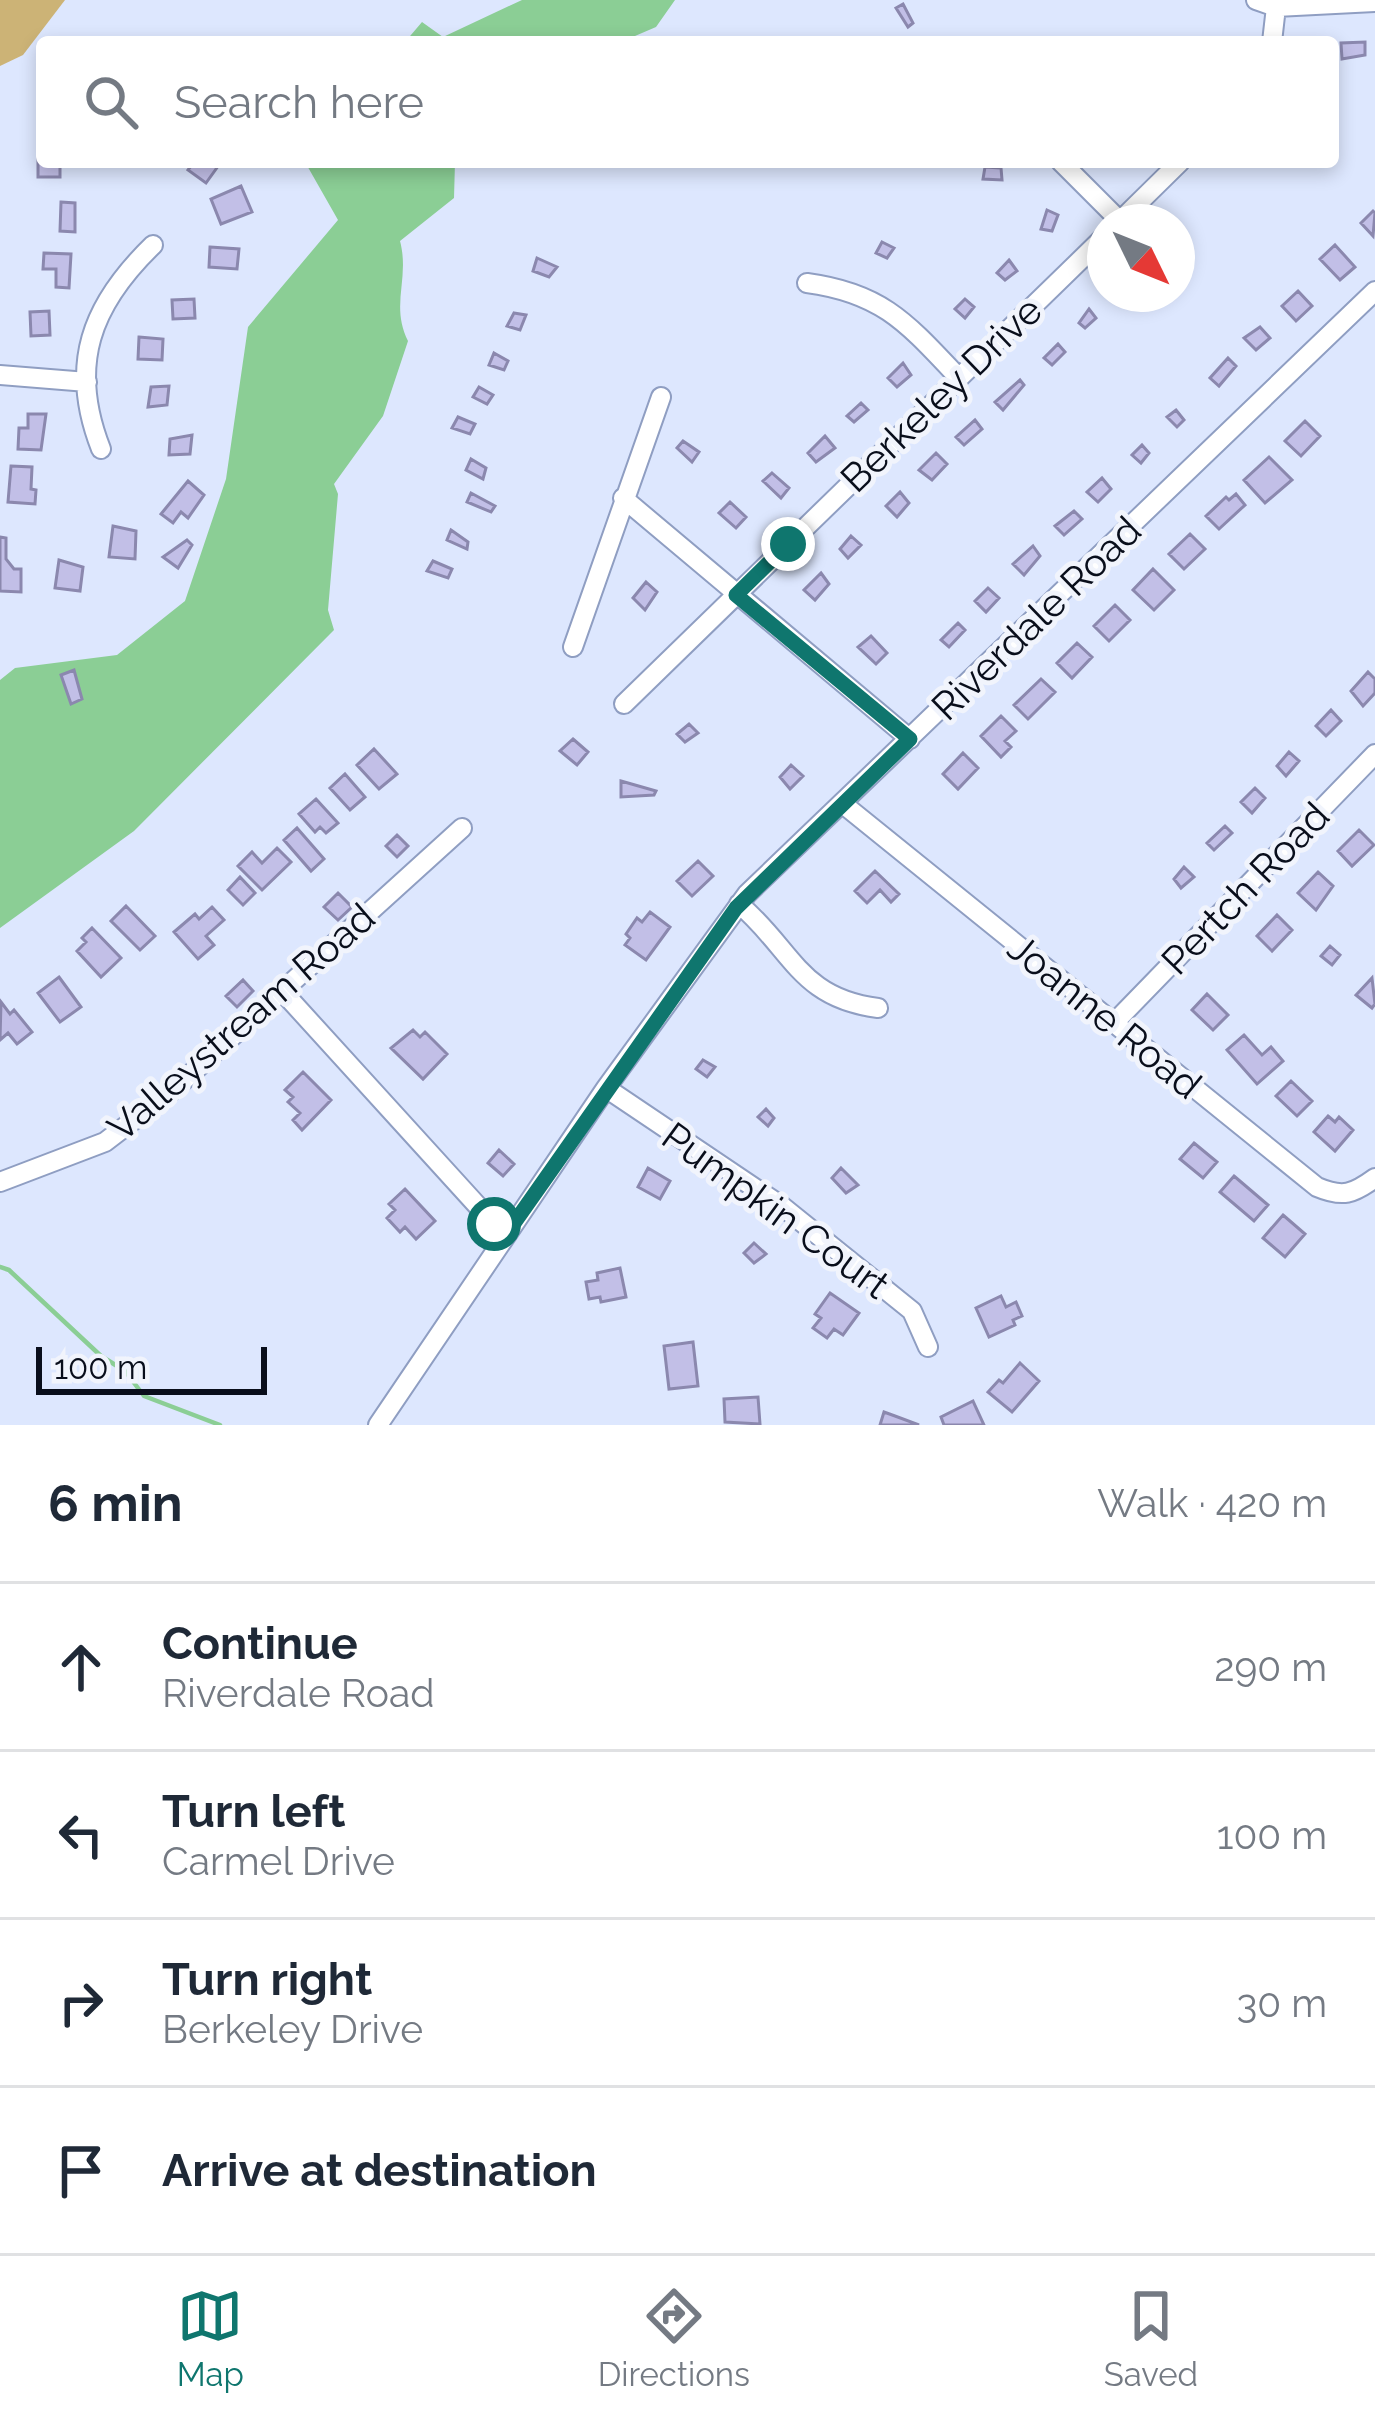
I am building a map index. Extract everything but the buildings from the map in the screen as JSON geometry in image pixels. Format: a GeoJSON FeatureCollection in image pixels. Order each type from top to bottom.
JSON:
{"type":"FeatureCollection","features":[{"type":"Feature","properties":{"kind":"street"},"geometry":{"type":"LineString","coordinates":[[1256,0],[1276,7],[1375,2]]}},
{"type":"Feature","properties":{"kind":"street"},"geometry":{"type":"LineString","coordinates":[[1273,36],[1276,7]]}},
{"type":"Feature","properties":{"kind":"street"},"geometry":{"type":"LineString","coordinates":[[1067,168],[1102,204]]}},
{"type":"Feature","properties":{"kind":"street"},"geometry":{"type":"LineString","coordinates":[[1137,204],[1174,168]]}},
{"type":"Feature","properties":{"kind":"street"},"geometry":{"type":"LineString","coordinates":[[101,449],[89,414],[91,338],[110,291],[153,245]]}},
{"type":"Feature","properties":{"kind":"street","name":"Berkeley Drive"},"geometry":{"type":"LineString","coordinates":[[624,704],[1087,253]]}},
{"type":"Feature","properties":{"kind":"street"},"geometry":{"type":"LineString","coordinates":[[807,283],[849,289],[874,301],[921,338],[958,377]]}},
{"type":"Feature","properties":{"kind":"street","name":"Riverdale Road"},"geometry":{"type":"LineString","coordinates":[[378,1425],[606,1088],[740,904],[1375,291]]}},
{"type":"Feature","properties":{"kind":"street"},"geometry":{"type":"LineString","coordinates":[[0,376],[87,382]]}},
{"type":"Feature","properties":{"kind":"street"},"geometry":{"type":"LineString","coordinates":[[573,646],[661,397]]}},
{"type":"Feature","properties":{"kind":"street"},"geometry":{"type":"LineString","coordinates":[[623,498],[910,739]]}},
{"type":"Feature","properties":{"kind":"street","name":"Pertch Road"},"geometry":{"type":"LineString","coordinates":[[1114,1023],[1375,754]]}},
{"type":"Feature","properties":{"kind":"street","name":"Joanne Road"},"geometry":{"type":"LineString","coordinates":[[843,804],[1317,1187],[1334,1194],[1353,1194],[1375,1178]]}},
{"type":"Feature","properties":{"kind":"street","name":"Valleystream Road"},"geometry":{"type":"LineString","coordinates":[[0,1182],[106,1142],[173,1090],[462,828]]}},
{"type":"Feature","properties":{"kind":"street"},"geometry":{"type":"LineString","coordinates":[[740,904],[812,986],[849,1004],[878,1008]]}},
{"type":"Feature","properties":{"kind":"street"},"geometry":{"type":"LineString","coordinates":[[283,992],[505,1236]]}},
{"type":"Feature","properties":{"kind":"street","name":"Pumpkin Court"},"geometry":{"type":"LineString","coordinates":[[606,1088],[783,1207],[912,1311],[928,1347]]}},
{"type":"Feature","properties":{"kind":"shaded area"},"geometry":{"type":"Polygon","coordinates":[[[0,0],[65,0],[23,55],[0,66],[0,0]]]}},
{"type":"Feature","properties":{"kind":"shaded area"},"geometry":{"type":"Polygon","coordinates":[[[522,0],[675,0],[656,27],[635,36],[445,36],[522,0]]]}},
{"type":"Feature","properties":{"kind":"shaded area"},"geometry":{"type":"Polygon","coordinates":[[[422,22],[442,36],[410,36],[422,22]]]}},
{"type":"Feature","properties":{"kind":"shaded area"},"geometry":{"type":"Polygon","coordinates":[[[308,168],[455,168],[454,198],[400,241],[400,304],[408,341],[383,416],[334,484],[338,494],[328,610],[334,630],[134,831],[0,928],[0,680],[15,668],[117,655],[185,601],[226,479],[248,327],[338,220],[308,168]]]}},
{"type":"Feature","properties":{"kind":"waterway"},"geometry":{"type":"LineString","coordinates":[[0,1267],[9,1270],[101,1356],[125,1371],[144,1396],[220,1425]]}},
{"type":"Feature","properties":{"kind":"route"},"geometry":{"type":"LineString","coordinates":[[494,1224],[505,1236],[747,894],[910,739],[736,595],[788,544]]}}]}
